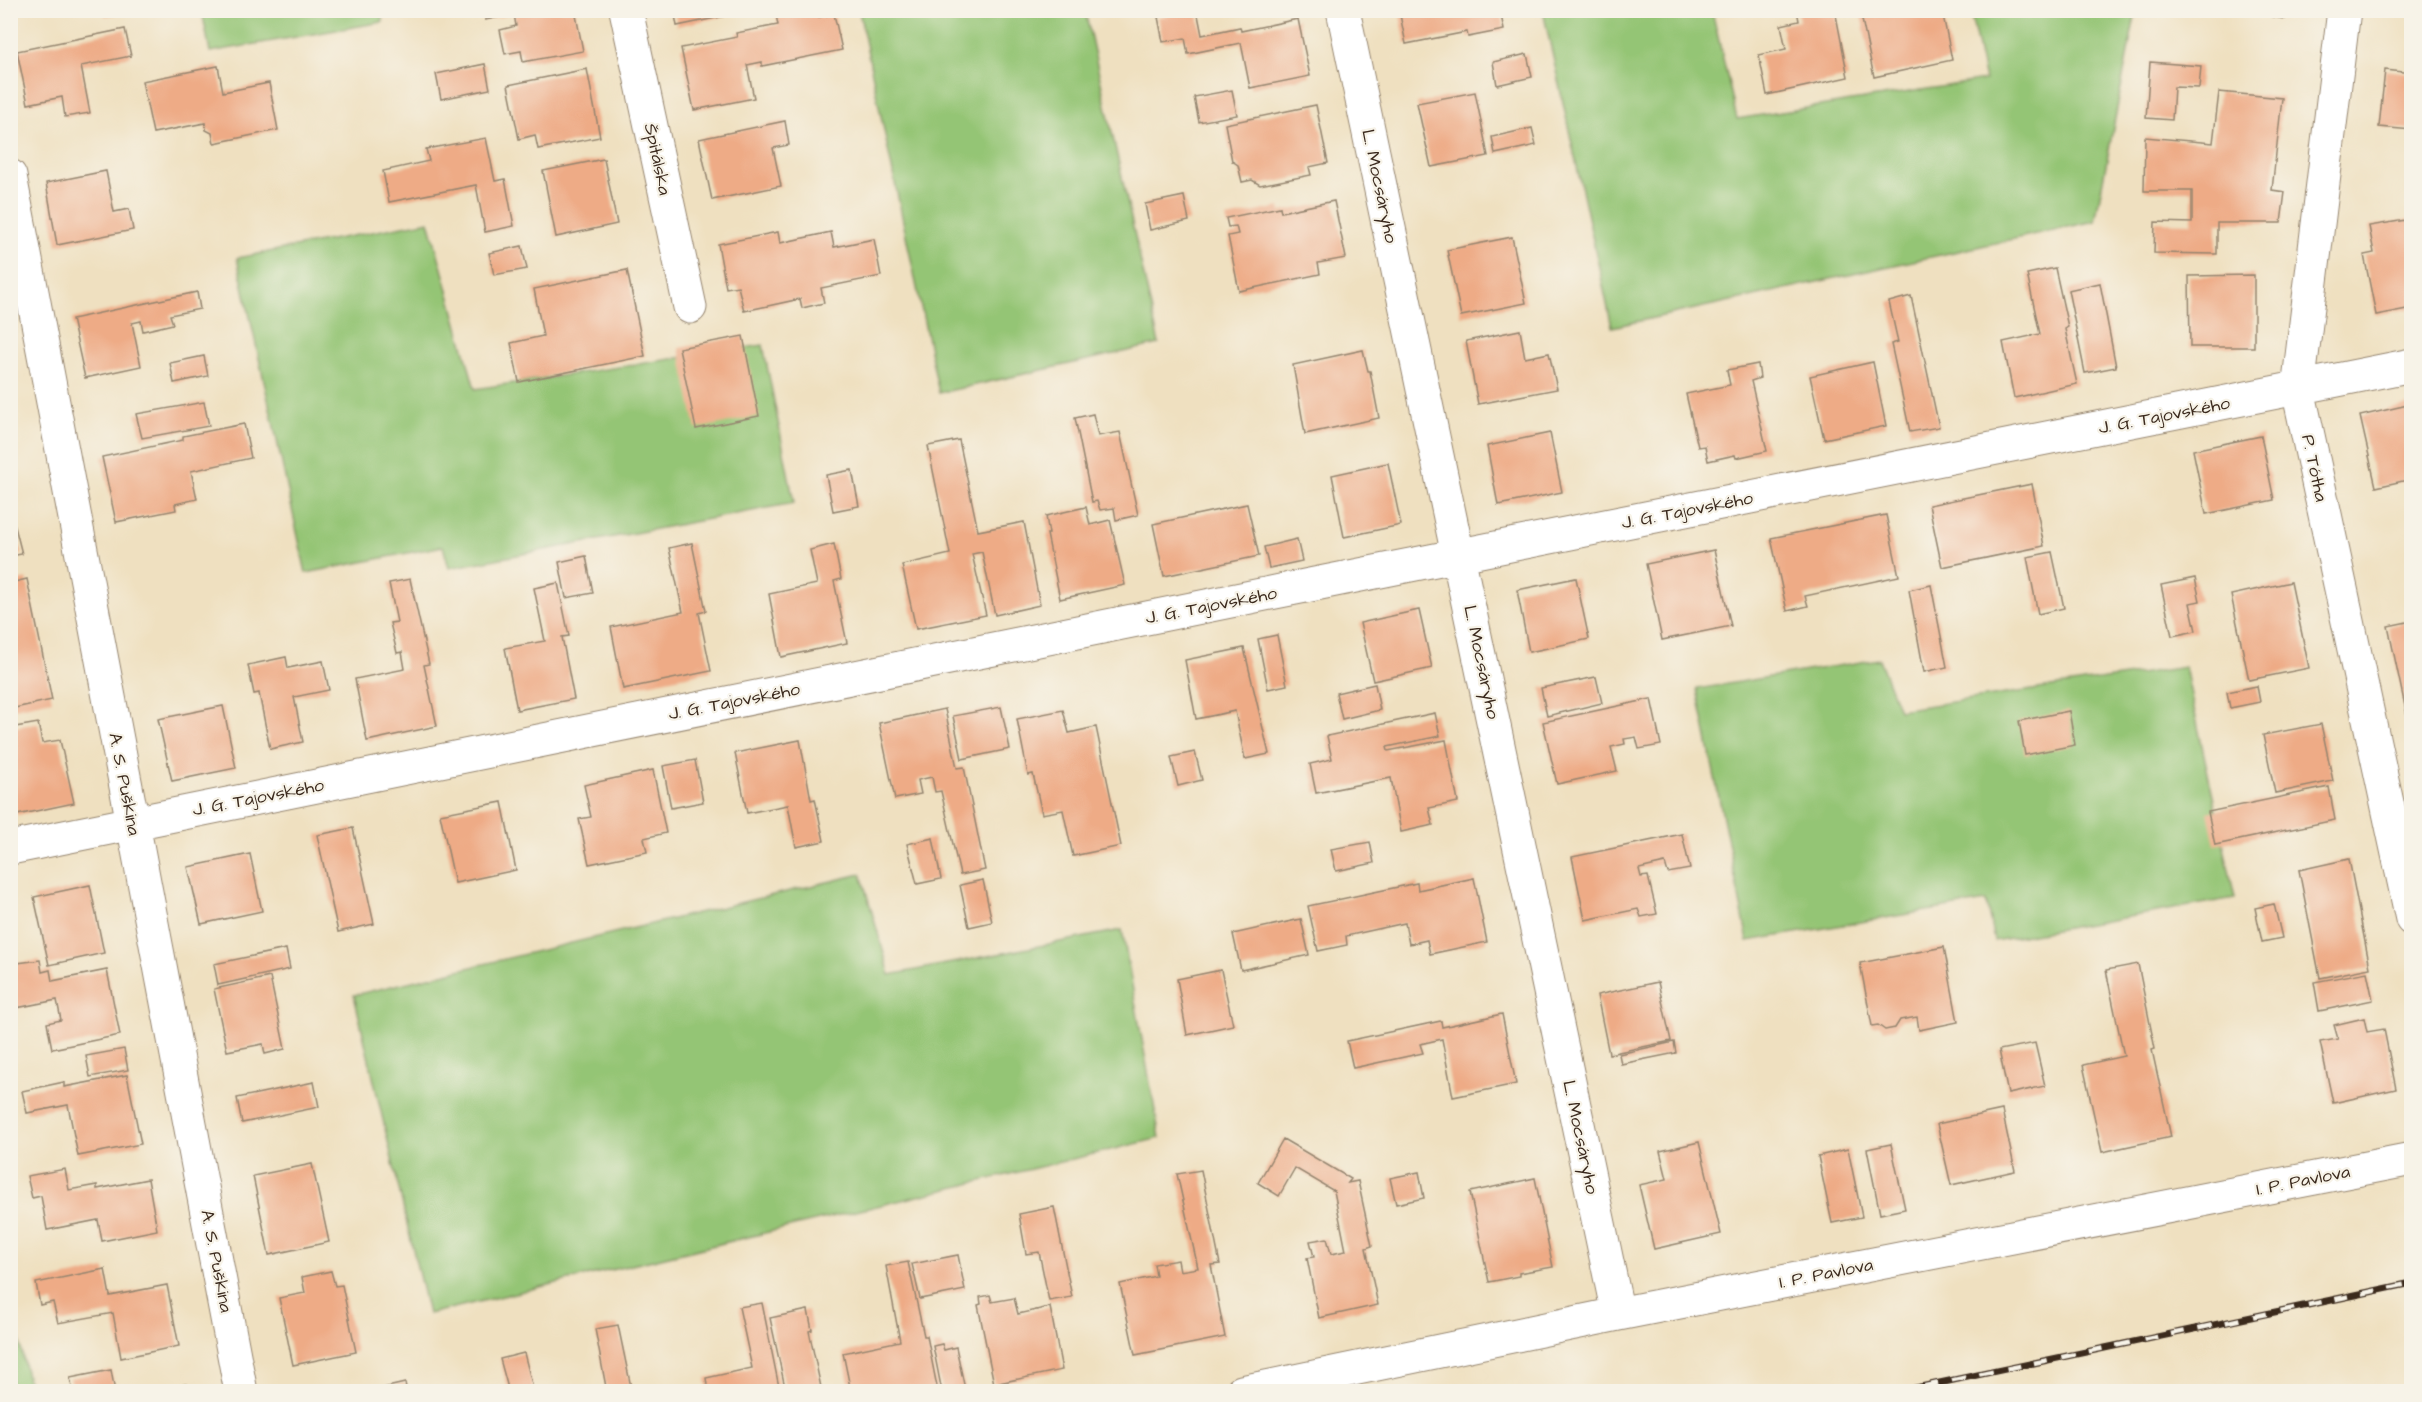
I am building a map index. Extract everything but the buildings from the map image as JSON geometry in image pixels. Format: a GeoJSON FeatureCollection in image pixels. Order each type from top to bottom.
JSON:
{"type":"FeatureCollection","features":[{"type":"Feature","properties":{"kind":"street","name":"Špitálska"},"geometry":{"type":"LineString","coordinates":[[626,10],[690,307]]}},
{"type":"Feature","properties":{"kind":"street","name":"L. Mocsáryho"},"geometry":{"type":"LineString","coordinates":[[1343,10],[1460,555],[1618,1314]]}},
{"type":"Feature","properties":{"kind":"street","name":"P. Tótha"},"geometry":{"type":"LineString","coordinates":[[2344,10],[2298,389],[2412,919]]}},
{"type":"Feature","properties":{"kind":"street","name":"A. S. Puškina"},"geometry":{"type":"LineString","coordinates":[[10,176],[242,1392]]}},
{"type":"Feature","properties":{"kind":"street","name":"J. G. Tajovského"},"geometry":{"type":"LineString","coordinates":[[10,848],[2412,365]]}},
{"type":"Feature","properties":{"kind":"street","name":"I. P. Pavlova"},"geometry":{"type":"LineString","coordinates":[[1242,1392],[1618,1314],[2412,1159]]}},
{"type":"Feature","properties":{"kind":"green space"},"geometry":{"type":"Polygon","coordinates":[[[202,11],[381,11],[383,22],[210,52],[202,11]]]}},
{"type":"Feature","properties":{"kind":"green space"},"geometry":{"type":"Polygon","coordinates":[[[859,11],[1085,11],[1159,344],[939,393],[859,11]]]}},
{"type":"Feature","properties":{"kind":"green space"},"geometry":{"type":"Polygon","coordinates":[[[1543,11],[1712,11],[1737,119],[1985,80],[1970,11],[2136,11],[2095,221],[1612,327],[1543,11]]]}},
{"type":"Feature","properties":{"kind":"green space"},"geometry":{"type":"Polygon","coordinates":[[[429,221],[475,389],[763,345],[794,503],[449,568],[443,546],[306,573],[237,258],[429,221]]]}},
{"type":"Feature","properties":{"kind":"green space"},"geometry":{"type":"Polygon","coordinates":[[[1879,659],[1899,710],[2185,667],[2235,898],[1994,941],[1986,901],[1748,941],[1697,689],[1879,659]]]}},
{"type":"Feature","properties":{"kind":"green space"},"geometry":{"type":"Polygon","coordinates":[[[861,874],[890,975],[1122,930],[1160,1138],[428,1314],[354,995],[861,874]]]}},
{"type":"Feature","properties":{"kind":"green space"},"geometry":{"type":"Polygon","coordinates":[[[11,1302],[30,1391],[11,1391],[11,1302]]]}},
{"type":"Feature","properties":{"kind":"railway"},"geometry":{"type":"LineString","coordinates":[[1897,1392],[2412,1283]]}}]}
